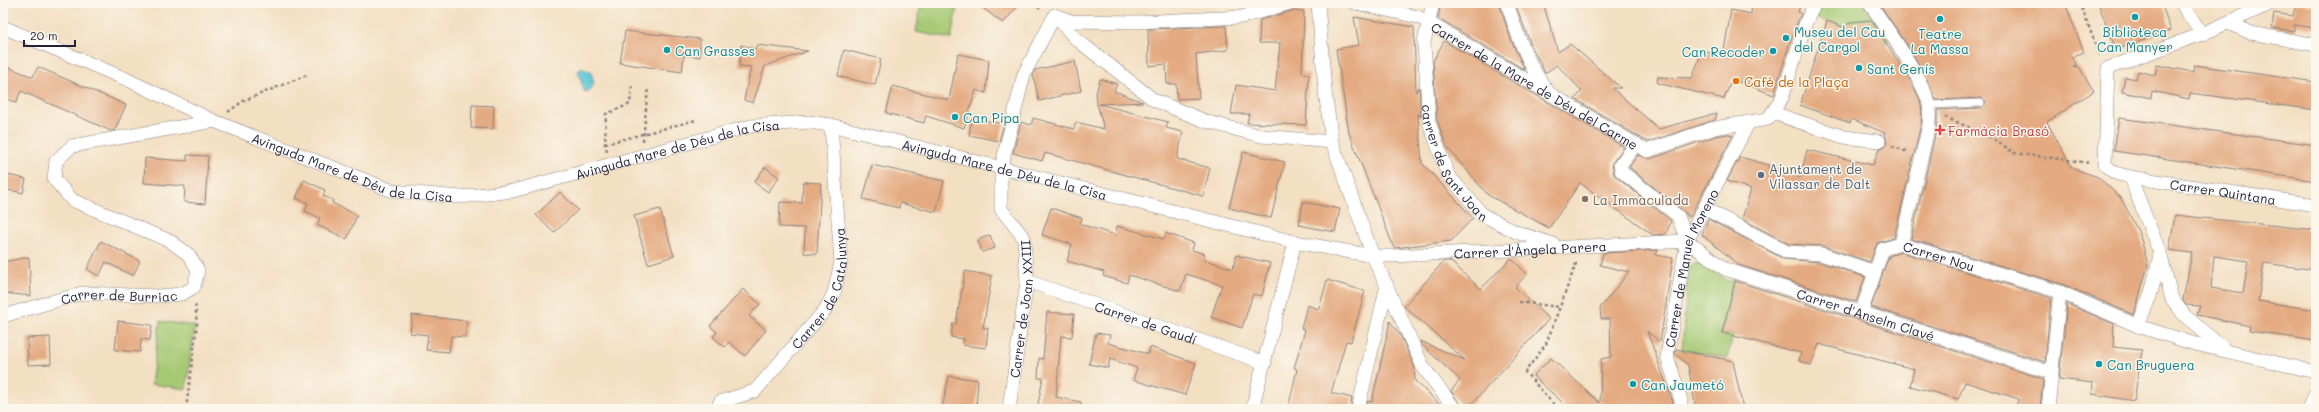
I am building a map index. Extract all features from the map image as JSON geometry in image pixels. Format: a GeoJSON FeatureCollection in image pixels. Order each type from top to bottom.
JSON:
{"type":"FeatureCollection","features":[{"type":"Feature","properties":{"kind":"street"},"geometry":{"type":"LineString","coordinates":[[1055,15],[1071,21],[1137,22],[1242,17],[1290,3]]}},
{"type":"Feature","properties":{"kind":"street"},"geometry":{"type":"LineString","coordinates":[[1318,3],[1325,91],[1332,142],[1373,256],[1423,368],[1455,409]]}},
{"type":"Feature","properties":{"kind":"street","name":"Carrer de la Mare de Déu del Carme"},"geometry":{"type":"LineString","coordinates":[[1355,3],[1418,18],[1428,22],[1647,151],[1714,128],[1746,127]]}},
{"type":"Feature","properties":{"kind":"street","name":"carrer de Sant Joan"},"geometry":{"type":"LineString","coordinates":[[1433,3],[1424,42],[1429,122],[1448,175],[1483,215],[1516,232],[1564,247]]}},
{"type":"Feature","properties":{"kind":"street"},"geometry":{"type":"LineString","coordinates":[[1507,3],[1522,45],[1536,76],[1550,94]]}},
{"type":"Feature","properties":{"kind":"street"},"geometry":{"type":"LineString","coordinates":[[1746,127],[1768,119],[1782,98],[1806,22],[1815,3]]}},
{"type":"Feature","properties":{"kind":"street"},"geometry":{"type":"LineString","coordinates":[[1869,3],[1906,59],[1928,98],[1929,125],[1901,244]]}},
{"type":"Feature","properties":{"kind":"street"},"geometry":{"type":"LineString","coordinates":[[2181,3],[2202,34]]}},
{"type":"Feature","properties":{"kind":"street"},"geometry":{"type":"LineString","coordinates":[[2105,165],[2108,68],[2202,34],[2272,3]]}},
{"type":"Feature","properties":{"kind":"street"},"geometry":{"type":"LineString","coordinates":[[1055,15],[1076,39],[1154,100],[1205,121],[1261,136],[1332,142]]}},
{"type":"Feature","properties":{"kind":"street"},"geometry":{"type":"LineString","coordinates":[[1001,168],[1024,74],[1055,15]]}},
{"type":"Feature","properties":{"kind":"street"},"geometry":{"type":"LineString","coordinates":[[2228,23],[2252,33],[2316,45]]}},
{"type":"Feature","properties":{"kind":"street","name":"Avinguda Mare de Déu de la Cisa"},"geometry":{"type":"LineString","coordinates":[[3,26],[126,79],[214,121],[393,191],[460,197],[513,191],[751,126],[808,122],[831,125],[1295,242],[1373,256]]}},
{"type":"Feature","properties":{"kind":"street"},"geometry":{"type":"LineString","coordinates":[[1773,113],[1844,137],[1879,141]]}},
{"type":"Feature","properties":{"kind":"street","name":"Carrer de Burriac"},"geometry":{"type":"LineString","coordinates":[[3,316],[82,293],[159,296],[182,294],[194,287],[198,270],[189,255],[170,241],[72,200],[54,179],[56,161],[72,146],[214,121]]}},
{"type":"Feature","properties":{"kind":"street","name":"Carrer de Catalunya"},"geometry":{"type":"LineString","coordinates":[[717,409],[720,402],[755,391],[825,310],[834,293],[841,262],[831,125]]}},
{"type":"Feature","properties":{"kind":"street","name":"Carrer de Manuel Moreno"},"geometry":{"type":"LineString","coordinates":[[1681,409],[1681,400],[1667,356],[1687,241],[1746,127]]}},
{"type":"Feature","properties":{"kind":"street"},"geometry":{"type":"LineString","coordinates":[[1636,144],[1620,165],[1622,172],[1678,216],[1687,241]]}},
{"type":"Feature","properties":{"kind":"street","name":"Carrer Quintana"},"geometry":{"type":"LineString","coordinates":[[2105,165],[2115,174],[2130,177],[2316,205]]}},
{"type":"Feature","properties":{"kind":"street","name":"Carrer de Joan XXIII"},"geometry":{"type":"LineString","coordinates":[[1001,168],[1001,209],[1024,238],[1027,281],[1008,409]]}},
{"type":"Feature","properties":{"kind":"street"},"geometry":{"type":"LineString","coordinates":[[2130,177],[2160,253],[2172,299],[2184,315],[2224,349]]}},
{"type":"Feature","properties":{"kind":"street"},"geometry":{"type":"LineString","coordinates":[[1704,208],[1787,252],[1821,254],[1875,272]]}},
{"type":"Feature","properties":{"kind":"street","name":"Carrer d'Àngela Parera"},"geometry":{"type":"LineString","coordinates":[[1373,256],[1687,241]]}},
{"type":"Feature","properties":{"kind":"street","name":"Carrer d'Anselm Clavé"},"geometry":{"type":"LineString","coordinates":[[1687,241],[1725,269],[2052,373]]}},
{"type":"Feature","properties":{"kind":"street"},"geometry":{"type":"LineString","coordinates":[[1252,409],[1295,242]]}},
{"type":"Feature","properties":{"kind":"street","name":"Carrer Nou"},"geometry":{"type":"LineString","coordinates":[[1861,313],[1883,249],[1901,244],[2060,292]]}},
{"type":"Feature","properties":{"kind":"street"},"geometry":{"type":"LineString","coordinates":[[2138,326],[2151,293],[2160,253]]}},
{"type":"Feature","properties":{"kind":"street","name":"Carrer de Gaudí"},"geometry":{"type":"LineString","coordinates":[[1027,281],[1265,363]]}},
{"type":"Feature","properties":{"kind":"street"},"geometry":{"type":"LineString","coordinates":[[1358,409],[1387,285]]}},
{"type":"Feature","properties":{"kind":"street"},"geometry":{"type":"LineString","coordinates":[[2048,409],[2060,292],[2138,326],[2195,344],[2224,349],[2316,372]]}},
{"type":"Feature","properties":{"kind":"street"},"geometry":{"type":"LineString","coordinates":[[2308,409],[2316,393]]}},
{"type":"Feature","properties":{"kind":"lane"},"geometry":{"type":"LineString","coordinates":[[1929,107],[1981,103]]}},
{"type":"Feature","properties":{"kind":"path"},"geometry":{"type":"LineString","coordinates":[[2080,3],[2099,54]]}},
{"type":"Feature","properties":{"kind":"path"},"geometry":{"type":"LineString","coordinates":[[214,121],[243,101],[307,75]]}},
{"type":"Feature","properties":{"kind":"path"},"geometry":{"type":"LineString","coordinates":[[612,164],[605,144],[606,114],[630,104],[632,85]]}},
{"type":"Feature","properties":{"kind":"path"},"geometry":{"type":"LineString","coordinates":[[643,142],[642,134],[648,88]]}},
{"type":"Feature","properties":{"kind":"path"},"geometry":{"type":"LineString","coordinates":[[1929,107],[1991,137],[2014,153],[2105,165]]}},
{"type":"Feature","properties":{"kind":"path"},"geometry":{"type":"LineString","coordinates":[[605,144],[696,120]]}},
{"type":"Feature","properties":{"kind":"path"},"geometry":{"type":"LineString","coordinates":[[1879,141],[1921,156]]}},
{"type":"Feature","properties":{"kind":"path"},"geometry":{"type":"LineString","coordinates":[[1558,409],[1525,372],[1546,344],[1583,246]]}},
{"type":"Feature","properties":{"kind":"path"},"geometry":{"type":"LineString","coordinates":[[186,409],[197,324],[194,287]]}},
{"type":"Feature","properties":{"kind":"path"},"geometry":{"type":"LineString","coordinates":[[1519,302],[1559,307]]}},
{"type":"Feature","properties":{"kind":"green space"},"geometry":{"type":"Polygon","coordinates":[[[921,3],[958,3],[951,39],[916,32],[921,3]]]}},
{"type":"Feature","properties":{"kind":"green space"},"geometry":{"type":"Polygon","coordinates":[[[1824,3],[1863,3],[1888,40],[1885,47],[1851,22],[1843,27],[1815,18],[1824,3]]]}},
{"type":"Feature","properties":{"kind":"green space"},"geometry":{"type":"Polygon","coordinates":[[[1701,262],[1728,281],[1735,280],[1722,333],[1733,336],[1727,358],[1682,350],[1688,267],[1701,262]]]}},
{"type":"Feature","properties":{"kind":"green space"},"geometry":{"type":"Polygon","coordinates":[[[160,321],[195,326],[186,389],[151,384],[160,321]]]}},
{"type":"Feature","properties":{"kind":"water"},"geometry":{"type":"Polygon","coordinates":[[[581,68],[591,72],[594,84],[587,92],[584,91],[578,71],[581,68]]]}},
{"type":"Feature","properties":{"kind":"building"},"geometry":{"type":"Polygon","coordinates":[[[976,3],[1021,3],[1003,23],[976,3]]]}},
{"type":"Feature","properties":{"kind":"building"},"geometry":{"type":"Polygon","coordinates":[[[1441,3],[1499,3],[1511,40],[1525,70],[1438,18],[1441,3]]]}},
{"type":"Feature","properties":{"kind":"building"},"geometry":{"type":"Polygon","coordinates":[[[1515,3],[1543,3],[1558,52],[1570,44],[1621,88],[1612,88],[1659,129],[1717,113],[1715,120],[1648,142],[1575,99],[1582,91],[1557,65],[1545,73],[1531,45],[1515,3]]]}},
{"type":"Feature","properties":{"kind":"building"},"geometry":{"type":"Polygon","coordinates":[[[1752,3],[1801,3],[1798,12],[1801,13],[1789,45],[1774,95],[1732,79],[1724,99],[1657,83],[1658,77],[1692,78],[1702,51],[1723,56],[1731,10],[1751,14],[1752,3]]]}},
{"type":"Feature","properties":{"kind":"building"},"geometry":{"type":"Polygon","coordinates":[[[1879,3],[2065,3],[2084,52],[2071,57],[2077,65],[2073,66],[2079,67],[2094,91],[2047,122],[2072,168],[2098,177],[2121,198],[2140,235],[2148,265],[2134,315],[2062,284],[1911,239],[1937,127],[1937,110],[1981,108],[1986,102],[1981,98],[1936,100],[1915,57],[1879,3]]]}},
{"type":"Feature","properties":{"kind":"building","name":"Biblioteca Can Manyer"},"geometry":{"type":"Polygon","coordinates":[[[2098,3],[2161,3],[2171,30],[2116,50],[2098,3]]]}},
{"type":"Feature","properties":{"kind":"building"},"geometry":{"type":"Polygon","coordinates":[[[2296,3],[2316,5],[2316,28],[2294,25],[2294,31],[2272,28],[2274,13],[2293,16],[2296,3]]]}},
{"type":"Feature","properties":{"kind":"building"},"geometry":{"type":"Polygon","coordinates":[[[1292,11],[1304,11],[1302,73],[1309,74],[1306,125],[1247,123],[1249,114],[1231,114],[1236,85],[1275,91],[1280,43],[1259,43],[1260,20],[1292,11]]]}},
{"type":"Feature","properties":{"kind":"building"},"geometry":{"type":"Polygon","coordinates":[[[1354,17],[1414,27],[1416,92],[1419,87],[1421,117],[1418,114],[1422,163],[1473,218],[1451,241],[1394,248],[1349,133],[1336,49],[1359,45],[1354,17]]]}},
{"type":"Feature","properties":{"kind":"building"},"geometry":{"type":"Polygon","coordinates":[[[1871,20],[1909,78],[1920,100],[1922,111],[1921,124],[1894,238],[1877,243],[1870,262],[1823,246],[1789,244],[1742,219],[1751,189],[1727,181],[1740,157],[1769,165],[1768,167],[1800,178],[1807,150],[1873,165],[1879,149],[1885,146],[1887,142],[1885,133],[1852,119],[1850,123],[1800,105],[1827,21],[1843,27],[1851,22],[1871,20]]]}},
{"type":"Feature","properties":{"kind":"building"},"geometry":{"type":"Polygon","coordinates":[[[1226,26],[1228,50],[1196,54],[1199,98],[1177,99],[1176,84],[1167,84],[1166,64],[1149,66],[1148,29],[1226,26]]]}},
{"type":"Feature","properties":{"kind":"building","name":"Can Grasses"},"geometry":{"type":"Polygon","coordinates":[[[625,31],[700,39],[700,57],[684,55],[682,72],[620,63],[625,31]]]}},
{"type":"Feature","properties":{"kind":"building"},"geometry":{"type":"Polygon","coordinates":[[[1444,41],[1624,147],[1612,163],[1614,175],[1671,221],[1666,234],[1653,235],[1580,183],[1549,228],[1488,195],[1447,147],[1437,120],[1433,61],[1444,41]]]}},
{"type":"Feature","properties":{"kind":"building"},"geometry":{"type":"Polygon","coordinates":[[[741,45],[755,49],[757,45],[808,51],[765,66],[753,103],[744,100],[751,67],[739,66],[741,45]]]}},
{"type":"Feature","properties":{"kind":"building"},"geometry":{"type":"Polygon","coordinates":[[[844,50],[881,59],[875,85],[838,76],[844,50]]]}},
{"type":"Feature","properties":{"kind":"building"},"geometry":{"type":"Polygon","coordinates":[[[958,54],[989,60],[986,93],[976,90],[964,128],[926,116],[924,123],[886,113],[893,86],[949,100],[958,54]]]}},
{"type":"Feature","properties":{"kind":"building"},"geometry":{"type":"Polygon","coordinates":[[[1075,61],[1081,91],[1039,101],[1033,75],[1035,70],[1075,61]]]}},
{"type":"Feature","properties":{"kind":"building"},"geometry":{"type":"Polygon","coordinates":[[[3,65],[33,77],[38,67],[126,105],[115,130],[111,131],[21,91],[16,103],[3,97],[3,65]]]}},
{"type":"Feature","properties":{"kind":"building"},"geometry":{"type":"Polygon","coordinates":[[[2157,65],[2193,72],[2194,65],[2316,82],[2316,110],[2190,93],[2189,99],[2152,91],[2151,98],[2122,92],[2125,77],[2136,79],[2138,71],[2155,75],[2157,65]]]}},
{"type":"Feature","properties":{"kind":"building"},"geometry":{"type":"Polygon","coordinates":[[[1100,79],[1117,84],[1114,91],[1143,102],[1099,104],[1168,122],[1166,128],[1183,132],[1177,159],[1210,168],[1203,196],[1045,153],[1042,161],[1013,153],[1021,122],[1031,125],[1033,118],[1074,129],[1076,122],[1104,129],[1095,97],[1100,79]]]}},
{"type":"Feature","properties":{"kind":"building"},"geometry":{"type":"Polygon","coordinates":[[[472,105],[494,106],[493,129],[471,128],[472,105]]]}},
{"type":"Feature","properties":{"kind":"building"},"geometry":{"type":"Polygon","coordinates":[[[972,118],[1004,124],[999,141],[969,135],[972,118]]]}},
{"type":"Feature","properties":{"kind":"building"},"geometry":{"type":"Polygon","coordinates":[[[2119,118],[2316,145],[2316,181],[2114,151],[2119,118]]]}},
{"type":"Feature","properties":{"kind":"building"},"geometry":{"type":"Polygon","coordinates":[[[1728,134],[1733,135],[1690,217],[1629,167],[1638,155],[1650,159],[1716,136],[1728,134]]]}},
{"type":"Feature","properties":{"kind":"building"},"geometry":{"type":"Polygon","coordinates":[[[1243,152],[1285,162],[1271,218],[1229,208],[1243,152]]]}},
{"type":"Feature","properties":{"kind":"building"},"geometry":{"type":"Polygon","coordinates":[[[187,155],[208,156],[205,204],[184,202],[185,186],[144,183],[145,158],[187,161],[187,155]]]}},
{"type":"Feature","properties":{"kind":"building"},"geometry":{"type":"Polygon","coordinates":[[[872,165],[944,181],[936,212],[900,203],[899,208],[863,199],[872,165]]]}},
{"type":"Feature","properties":{"kind":"building"},"geometry":{"type":"Polygon","coordinates":[[[765,167],[779,177],[768,192],[754,182],[765,167]]]}},
{"type":"Feature","properties":{"kind":"building"},"geometry":{"type":"Polygon","coordinates":[[[3,174],[26,179],[23,193],[3,189],[3,174]]]}},
{"type":"Feature","properties":{"kind":"building"},"geometry":{"type":"Polygon","coordinates":[[[304,180],[325,190],[323,196],[333,200],[332,203],[357,215],[347,239],[317,225],[320,218],[305,211],[308,203],[296,198],[304,180]]]}},
{"type":"Feature","properties":{"kind":"building"},"geometry":{"type":"Polygon","coordinates":[[[803,182],[821,183],[817,254],[804,253],[805,228],[779,227],[780,202],[802,203],[803,182]]]}},
{"type":"Feature","properties":{"kind":"building"},"geometry":{"type":"Polygon","coordinates":[[[560,192],[578,210],[554,233],[536,215],[560,192]]]}},
{"type":"Feature","properties":{"kind":"building"},"geometry":{"type":"Polygon","coordinates":[[[1303,202],[1340,209],[1335,232],[1299,225],[1303,202]]]}},
{"type":"Feature","properties":{"kind":"building"},"geometry":{"type":"Polygon","coordinates":[[[1051,208],[1082,218],[1080,224],[1115,235],[1117,226],[1164,239],[1166,233],[1194,243],[1192,250],[1205,254],[1203,259],[1233,269],[1236,255],[1270,263],[1262,296],[1253,294],[1242,328],[1211,317],[1222,285],[1186,274],[1180,291],[1129,275],[1127,283],[1103,276],[1104,272],[1067,261],[1072,244],[1042,235],[1051,208]]]}},
{"type":"Feature","properties":{"kind":"building"},"geometry":{"type":"Polygon","coordinates":[[[660,209],[674,256],[648,264],[634,216],[660,209]]]}},
{"type":"Feature","properties":{"kind":"building"},"geometry":{"type":"Polygon","coordinates":[[[2175,215],[2316,230],[2316,270],[2264,263],[2258,301],[2316,310],[2316,341],[2249,331],[2250,326],[2197,315],[2200,306],[2186,305],[2183,300],[2192,253],[2169,250],[2175,215]],[[2214,256],[2211,288],[2243,293],[2248,261],[2214,256]]]}},
{"type":"Feature","properties":{"kind":"building"},"geometry":{"type":"Polygon","coordinates":[[[1708,219],[1784,259],[1819,262],[1865,277],[1856,302],[1739,265],[1702,235],[1708,219]]]}},
{"type":"Feature","properties":{"kind":"building"},"geometry":{"type":"Polygon","coordinates":[[[990,235],[995,248],[982,252],[978,240],[990,235]]]}},
{"type":"Feature","properties":{"kind":"building"},"geometry":{"type":"Polygon","coordinates":[[[101,241],[140,261],[133,276],[106,262],[99,276],[87,269],[101,241]]]}},
{"type":"Feature","properties":{"kind":"building"},"geometry":{"type":"Polygon","coordinates":[[[1658,250],[1656,255],[1673,258],[1660,342],[1647,331],[1673,402],[1673,409],[1564,409],[1562,402],[1533,376],[1551,358],[1600,403],[1601,359],[1611,357],[1610,319],[1601,319],[1600,308],[1629,272],[1600,265],[1603,253],[1658,250]]]}},
{"type":"Feature","properties":{"kind":"building"},"geometry":{"type":"Polygon","coordinates":[[[1901,252],[2051,298],[2045,362],[1871,307],[1889,256],[1901,252]]]}},
{"type":"Feature","properties":{"kind":"building"},"geometry":{"type":"Polygon","coordinates":[[[29,257],[31,296],[3,293],[3,262],[29,257]]]}},
{"type":"Feature","properties":{"kind":"building"},"geometry":{"type":"Polygon","coordinates":[[[1511,258],[1527,274],[1515,287],[1549,319],[1467,409],[1463,409],[1451,391],[1460,380],[1422,345],[1420,341],[1465,360],[1404,306],[1444,261],[1450,261],[1481,289],[1511,258]]]}},
{"type":"Feature","properties":{"kind":"building"},"geometry":{"type":"Polygon","coordinates":[[[965,271],[992,276],[983,328],[988,328],[986,348],[963,345],[964,339],[951,337],[953,323],[956,324],[965,271]]]}},
{"type":"Feature","properties":{"kind":"building"},"geometry":{"type":"Polygon","coordinates":[[[1327,280],[1365,291],[1351,342],[1346,341],[1331,393],[1352,398],[1350,409],[1288,409],[1297,369],[1294,368],[1305,330],[1301,329],[1307,305],[1319,309],[1327,280]]]}},
{"type":"Feature","properties":{"kind":"building"},"geometry":{"type":"Polygon","coordinates":[[[1735,281],[2043,379],[2040,409],[2014,409],[2019,399],[1965,382],[1958,399],[1910,386],[1914,369],[1819,344],[1811,365],[1799,361],[1801,353],[1722,333],[1735,281]]]}},
{"type":"Feature","properties":{"kind":"building"},"geometry":{"type":"Polygon","coordinates":[[[743,289],[760,304],[749,316],[766,330],[745,356],[729,342],[725,347],[713,337],[717,332],[710,326],[743,289]]]}},
{"type":"Feature","properties":{"kind":"building","name":"Can Bruguera"},"geometry":{"type":"Polygon","coordinates":[[[2067,304],[2114,324],[2113,347],[2142,350],[2134,401],[2092,394],[2093,383],[2059,379],[2067,304]]]}},
{"type":"Feature","properties":{"kind":"building"},"geometry":{"type":"Polygon","coordinates":[[[1047,312],[1074,314],[1072,337],[1061,336],[1056,397],[1081,402],[1081,409],[1037,409],[1043,378],[1038,378],[1039,358],[1043,359],[1047,312]]]}},
{"type":"Feature","properties":{"kind":"building"},"geometry":{"type":"Polygon","coordinates":[[[412,315],[467,321],[465,337],[451,336],[449,352],[426,350],[428,335],[410,333],[412,315]]]}},
{"type":"Feature","properties":{"kind":"building"},"geometry":{"type":"Polygon","coordinates":[[[118,321],[152,325],[150,340],[141,339],[140,352],[115,350],[118,321]]]}},
{"type":"Feature","properties":{"kind":"building"},"geometry":{"type":"Polygon","coordinates":[[[1390,321],[1400,335],[1414,365],[1415,381],[1445,409],[1366,409],[1368,401],[1372,402],[1390,321]]]}},
{"type":"Feature","properties":{"kind":"building"},"geometry":{"type":"Polygon","coordinates":[[[1096,333],[1110,335],[1108,343],[1148,354],[1150,347],[1196,363],[1185,395],[1133,380],[1137,368],[1110,359],[1108,368],[1089,364],[1096,333]]]}},
{"type":"Feature","properties":{"kind":"building"},"geometry":{"type":"Polygon","coordinates":[[[50,337],[51,364],[28,365],[27,338],[50,337]]]}},
{"type":"Feature","properties":{"kind":"building"},"geometry":{"type":"Polygon","coordinates":[[[1676,349],[1733,361],[1743,409],[1696,409],[1688,365],[1675,354],[1676,349]]]}},
{"type":"Feature","properties":{"kind":"building"},"geometry":{"type":"Polygon","coordinates":[[[949,376],[978,380],[976,409],[942,409],[949,376]]]}},
{"type":"Feature","properties":{"kind":"place","name":"Biblioteca Can Manyer"},"geometry":{"type":"Point","coordinates":[2135,17]}},
{"type":"Feature","properties":{"kind":"place","name":"Teatre La Massa"},"geometry":{"type":"Point","coordinates":[1940,19]}},
{"type":"Feature","properties":{"kind":"place","name":"Museu del Cau del Cargol"},"geometry":{"type":"Point","coordinates":[1786,38]}},
{"type":"Feature","properties":{"kind":"place","name":"Can Grasses"},"geometry":{"type":"Point","coordinates":[667,50]}},
{"type":"Feature","properties":{"kind":"place","name":"Can Recoder"},"geometry":{"type":"Point","coordinates":[1773,51]}},
{"type":"Feature","properties":{"kind":"place","name":"Sant Genís"},"geometry":{"type":"Point","coordinates":[1859,68]}},
{"type":"Feature","properties":{"kind":"place","name":"Cafè de la Plaça"},"geometry":{"type":"Point","coordinates":[1736,81]}},
{"type":"Feature","properties":{"kind":"place","name":"Can Pipa"},"geometry":{"type":"Point","coordinates":[955,117]}},
{"type":"Feature","properties":{"kind":"place","name":"Farmàcia Brasó"},"geometry":{"type":"Point","coordinates":[1940,130]}},
{"type":"Feature","properties":{"kind":"place","name":"Ajuntament de Vilassar de Dalt"},"geometry":{"type":"Point","coordinates":[1761,175]}},
{"type":"Feature","properties":{"kind":"place","name":"La Immaculada"},"geometry":{"type":"Point","coordinates":[1585,199]}},
{"type":"Feature","properties":{"kind":"place","name":"Can Bruguera"},"geometry":{"type":"Point","coordinates":[2099,364]}},
{"type":"Feature","properties":{"kind":"place","name":"Can Jaumetó"},"geometry":{"type":"Point","coordinates":[1633,384]}}]}
